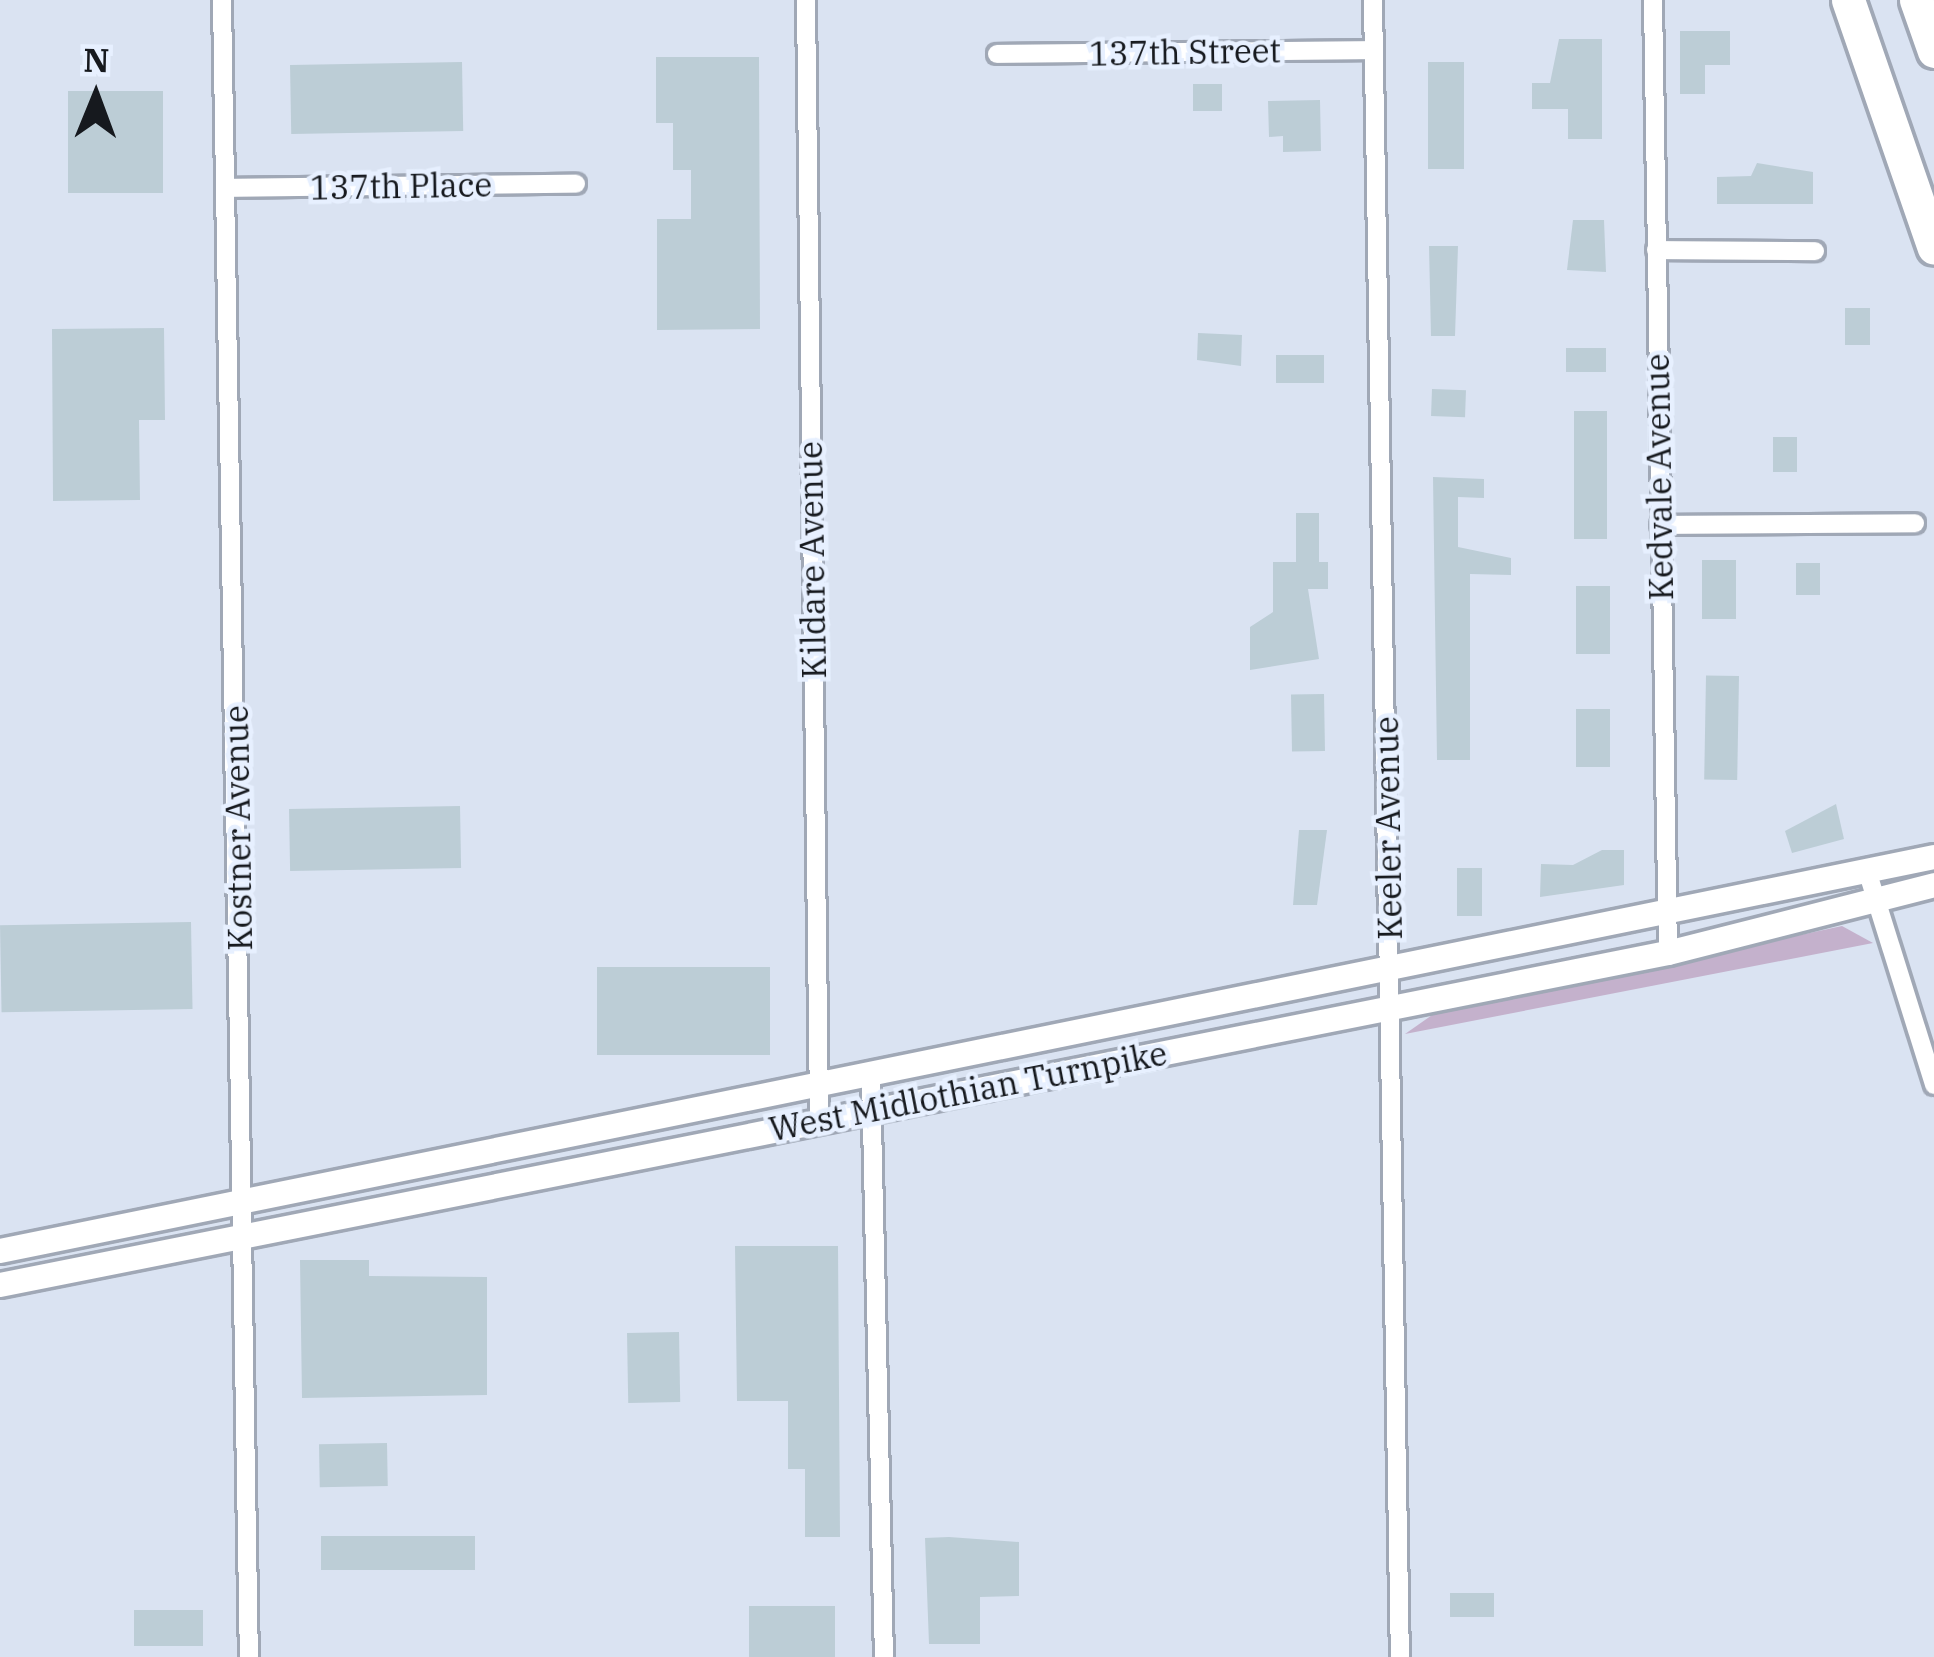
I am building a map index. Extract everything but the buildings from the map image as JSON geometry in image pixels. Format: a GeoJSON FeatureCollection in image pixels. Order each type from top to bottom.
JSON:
{"type":"FeatureCollection","features":[{"type":"Feature","properties":{"kind":"highway"},"geometry":{"type":"LineString","coordinates":[[1848,0],[1934,248]]}},
{"type":"Feature","properties":{"kind":"highway"},"geometry":{"type":"LineString","coordinates":[[1916,0],[1934,51]]}},
{"type":"Feature","properties":{"kind":"main road","name":"West Midlothian Turnpike"},"geometry":{"type":"LineString","coordinates":[[0,1251],[1667,919],[1869,877],[1934,857]]}},
{"type":"Feature","properties":{"kind":"main road","name":"West Midlothian Turnpike"},"geometry":{"type":"LineString","coordinates":[[0,1285],[1668,953],[1934,885]]}},
{"type":"Feature","properties":{"kind":"street","name":"Kostner Avenue"},"geometry":{"type":"LineString","coordinates":[[222,0],[249,1657]]}},
{"type":"Feature","properties":{"kind":"street","name":"Kildare Avenue"},"geometry":{"type":"LineString","coordinates":[[806,0],[819,1120]]}},
{"type":"Feature","properties":{"kind":"street","name":"Keeler Avenue"},"geometry":{"type":"LineString","coordinates":[[1372,0],[1400,1657]]}},
{"type":"Feature","properties":{"kind":"street","name":"Kedvale Avenue"},"geometry":{"type":"LineString","coordinates":[[1653,0],[1668,953]]}},
{"type":"Feature","properties":{"kind":"street","name":"137th Street"},"geometry":{"type":"LineString","coordinates":[[997,54],[1372,50]]}},
{"type":"Feature","properties":{"kind":"street","name":"137th Place"},"geometry":{"type":"LineString","coordinates":[[226,188],[576,184]]}},
{"type":"Feature","properties":{"kind":"street"},"geometry":{"type":"LineString","coordinates":[[1656,250],[1815,251]]}},
{"type":"Feature","properties":{"kind":"street"},"geometry":{"type":"LineString","coordinates":[[1660,525],[1915,523]]}},
{"type":"Feature","properties":{"kind":"street"},"geometry":{"type":"LineString","coordinates":[[1869,877],[1934,1085]]}},
{"type":"Feature","properties":{"kind":"street"},"geometry":{"type":"LineString","coordinates":[[871,1077],[884,1657]]}},
{"type":"Feature","properties":{"kind":"shaded area"},"geometry":{"type":"Polygon","coordinates":[[[1842,926],[1873,943],[1405,1034],[1435,1013],[1842,926]]]}}]}
